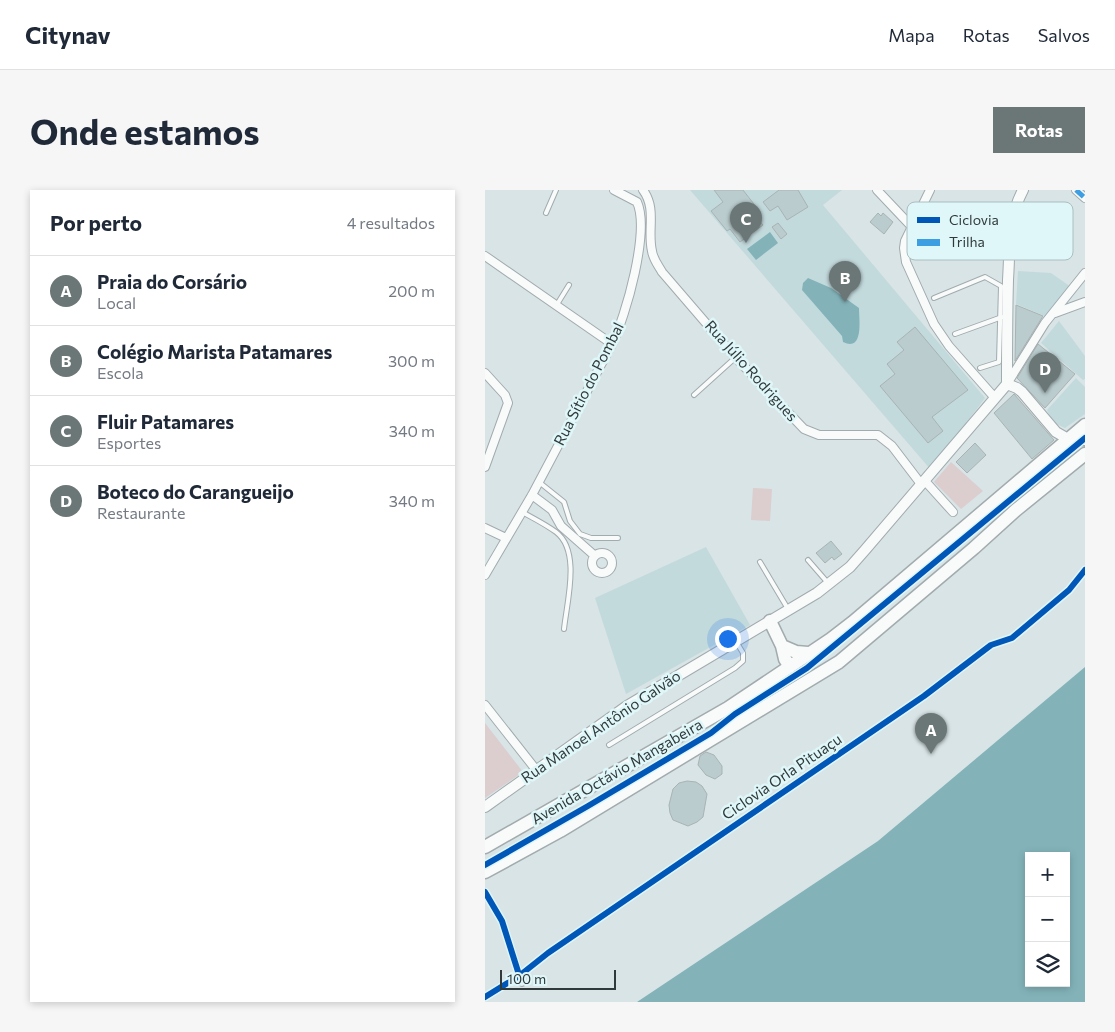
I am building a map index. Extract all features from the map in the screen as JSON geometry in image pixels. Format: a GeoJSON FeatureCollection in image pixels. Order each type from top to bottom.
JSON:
{"type":"FeatureCollection","features":[{"type":"Feature","properties":{"kind":"main road","name":"Avenida Octávio Mangabeira"},"geometry":{"type":"LineString","coordinates":[[485,847],[728,708],[790,667],[853,622],[1085,425]]}},
{"type":"Feature","properties":{"kind":"main road"},"geometry":{"type":"LineString","coordinates":[[1067,439],[1085,439]]}},
{"type":"Feature","properties":{"kind":"main road","name":"Avenida Octávio Mangabeira"},"geometry":{"type":"LineString","coordinates":[[485,872],[560,831],[839,662],[1016,510],[1085,454]]}},
{"type":"Feature","properties":{"kind":"main road"},"geometry":{"type":"LineString","coordinates":[[770,621],[790,667]]}},
{"type":"Feature","properties":{"kind":"main road"},"geometry":{"type":"LineString","coordinates":[[782,646],[796,652],[808,654]]}},
{"type":"Feature","properties":{"kind":"street","name":"Rua Sítio do Pombal"},"geometry":{"type":"LineString","coordinates":[[485,575],[532,495],[612,344],[623,319],[640,241],[641,216],[637,202],[614,190]]}},
{"type":"Feature","properties":{"kind":"street","name":"Rua Júlio Rodrigues"},"geometry":{"type":"LineString","coordinates":[[643,190],[650,203],[651,250],[662,272],[736,358],[803,429],[819,435],[878,436],[892,446],[923,483]]}},
{"type":"Feature","properties":{"kind":"street"},"geometry":{"type":"LineString","coordinates":[[877,190],[907,222]]}},
{"type":"Feature","properties":{"kind":"street"},"geometry":{"type":"LineString","coordinates":[[924,202],[930,190]]}},
{"type":"Feature","properties":{"kind":"street"},"geometry":{"type":"LineString","coordinates":[[1018,202],[1023,190]]}},
{"type":"Feature","properties":{"kind":"street"},"geometry":{"type":"LineString","coordinates":[[1076,190],[1085,198]]}},
{"type":"Feature","properties":{"kind":"street"},"geometry":{"type":"LineString","coordinates":[[907,237],[904,255],[933,324],[949,346],[995,398]]}},
{"type":"Feature","properties":{"kind":"street"},"geometry":{"type":"LineString","coordinates":[[485,256],[612,344]]}},
{"type":"Feature","properties":{"kind":"street"},"geometry":{"type":"LineString","coordinates":[[1007,384],[1003,317],[1008,260]]}},
{"type":"Feature","properties":{"kind":"street"},"geometry":{"type":"LineString","coordinates":[[1007,384],[1039,332],[1085,273]]}},
{"type":"Feature","properties":{"kind":"street"},"geometry":{"type":"LineString","coordinates":[[1053,314],[1085,302]]}},
{"type":"Feature","properties":{"kind":"street"},"geometry":{"type":"LineString","coordinates":[[485,373],[505,395],[508,403],[485,467]]}},
{"type":"Feature","properties":{"kind":"street"},"geometry":{"type":"LineString","coordinates":[[1007,384],[1022,392],[1056,432],[1067,439]]}},
{"type":"Feature","properties":{"kind":"street","name":"Rua Manoel Antônio Galvão"},"geometry":{"type":"LineString","coordinates":[[485,807],[627,706],[789,611],[830,584],[855,562],[1007,384]]}},
{"type":"Feature","properties":{"kind":"street"},"geometry":{"type":"LineString","coordinates":[[923,483],[953,512]]}},
{"type":"Feature","properties":{"kind":"street"},"geometry":{"type":"LineString","coordinates":[[532,495],[552,510],[561,526],[595,556]]}},
{"type":"Feature","properties":{"kind":"street"},"geometry":{"type":"LineString","coordinates":[[485,528],[506,538]]}},
{"type":"Feature","properties":{"kind":"street"},"geometry":{"type":"LineString","coordinates":[[485,705],[537,771]]}},
{"type":"Feature","properties":{"kind":"street"},"geometry":{"type":"LineString","coordinates":[[485,892],[502,921],[522,983]]}},
{"type":"Feature","properties":{"kind":"lane"},"geometry":{"type":"LineString","coordinates":[[546,213],[556,190]]}},
{"type":"Feature","properties":{"kind":"lane"},"geometry":{"type":"LineString","coordinates":[[933,298],[985,277],[1005,286]]}},
{"type":"Feature","properties":{"kind":"lane"},"geometry":{"type":"LineString","coordinates":[[556,306],[569,285]]}},
{"type":"Feature","properties":{"kind":"lane"},"geometry":{"type":"LineString","coordinates":[[955,334],[1003,317],[999,362],[980,368]]}},
{"type":"Feature","properties":{"kind":"lane"},"geometry":{"type":"LineString","coordinates":[[694,395],[736,358]]}},
{"type":"Feature","properties":{"kind":"lane"},"geometry":{"type":"LineString","coordinates":[[539,482],[564,502],[570,521],[580,534],[591,538],[618,538]]}},
{"type":"Feature","properties":{"kind":"lane"},"geometry":{"type":"LineString","coordinates":[[522,512],[555,532],[564,541],[568,549],[571,571],[564,628]]}},
{"type":"Feature","properties":{"kind":"lane"},"geometry":{"type":"LineString","coordinates":[[808,560],[830,584]]}},
{"type":"Feature","properties":{"kind":"lane"},"geometry":{"type":"LineString","coordinates":[[760,562],[789,611]]}},
{"type":"Feature","properties":{"kind":"lane"},"geometry":{"type":"LineString","coordinates":[[609,745],[735,668],[743,661],[743,653],[736,641]]}},
{"type":"Feature","properties":{"kind":"shaded area"},"geometry":{"type":"Polygon","coordinates":[[[690,190],[842,190],[823,205],[985,398],[931,470],[690,190]]]}},
{"type":"Feature","properties":{"kind":"shaded area"},"geometry":{"type":"Polygon","coordinates":[[[1018,271],[1051,273],[1071,287],[1047,317],[1016,304],[1018,271]]]}},
{"type":"Feature","properties":{"kind":"shaded area"},"geometry":{"type":"Polygon","coordinates":[[[1059,321],[1085,356],[1085,379],[1083,380],[1041,343],[1059,321]]]}},
{"type":"Feature","properties":{"kind":"shaded area"},"geometry":{"type":"Polygon","coordinates":[[[1076,378],[1085,387],[1085,414],[1065,428],[1052,422],[1047,410],[1076,378]]]}},
{"type":"Feature","properties":{"kind":"shaded area"},"geometry":{"type":"Polygon","coordinates":[[[951,462],[983,491],[961,509],[934,482],[951,462]]]}},
{"type":"Feature","properties":{"kind":"shaded area"},"geometry":{"type":"Polygon","coordinates":[[[753,488],[772,489],[770,521],[751,520],[753,488]]]}},
{"type":"Feature","properties":{"kind":"shaded area"},"geometry":{"type":"Polygon","coordinates":[[[706,547],[750,625],[626,694],[595,598],[706,547]]]}},
{"type":"Feature","properties":{"kind":"shaded area"},"geometry":{"type":"Polygon","coordinates":[[[485,723],[523,772],[485,798],[485,723]]]}},
{"type":"Feature","properties":{"kind":"water"},"geometry":{"type":"Polygon","coordinates":[[[770,232],[778,243],[756,260],[747,249],[770,232]]]}},
{"type":"Feature","properties":{"kind":"water"},"geometry":{"type":"Polygon","coordinates":[[[808,278],[831,288],[859,308],[859,333],[854,343],[843,342],[842,336],[802,290],[803,283],[808,278]]]}},
{"type":"Feature","properties":{"kind":"water"},"geometry":{"type":"Polygon","coordinates":[[[1085,667],[1085,1002],[637,1002],[878,841],[1085,667]]]}},
{"type":"Feature","properties":{"kind":"building"},"geometry":{"type":"Polygon","coordinates":[[[714,190],[743,190],[757,208],[752,212],[763,225],[740,242],[730,229],[727,231],[711,211],[723,202],[714,190]]]}},
{"type":"Feature","properties":{"kind":"building"},"geometry":{"type":"Polygon","coordinates":[[[779,190],[798,190],[808,207],[787,220],[778,206],[770,211],[763,202],[779,190]]]}},
{"type":"Feature","properties":{"kind":"building"},"geometry":{"type":"Polygon","coordinates":[[[878,213],[881,216],[883,213],[893,222],[884,234],[870,222],[878,213]]]}},
{"type":"Feature","properties":{"kind":"building"},"geometry":{"type":"Polygon","coordinates":[[[778,223],[787,234],[781,239],[772,227],[778,223]]]}},
{"type":"Feature","properties":{"kind":"building"},"geometry":{"type":"Polygon","coordinates":[[[1016,305],[1043,316],[1015,361],[1016,305]]]}},
{"type":"Feature","properties":{"kind":"building"},"geometry":{"type":"Polygon","coordinates":[[[915,327],[968,390],[932,417],[943,431],[928,443],[880,386],[895,374],[887,364],[904,350],[897,342],[915,327]]]}},
{"type":"Feature","properties":{"kind":"building"},"geometry":{"type":"Polygon","coordinates":[[[1038,344],[1075,374],[1045,408],[1017,378],[1038,344]]]}},
{"type":"Feature","properties":{"kind":"building"},"geometry":{"type":"Polygon","coordinates":[[[1014,394],[1054,440],[1032,459],[994,413],[1014,394]]]}},
{"type":"Feature","properties":{"kind":"building"},"geometry":{"type":"Polygon","coordinates":[[[975,443],[986,455],[967,473],[956,462],[975,443]]]}},
{"type":"Feature","properties":{"kind":"building"},"geometry":{"type":"Polygon","coordinates":[[[831,541],[842,554],[834,560],[832,557],[825,563],[816,553],[831,541]]]}},
{"type":"Feature","properties":{"kind":"building"},"geometry":{"type":"Polygon","coordinates":[[[706,752],[714,755],[722,766],[722,774],[715,779],[706,775],[698,765],[700,756],[706,752]]]}},
{"type":"Feature","properties":{"kind":"building"},"geometry":{"type":"Polygon","coordinates":[[[687,781],[696,782],[702,786],[707,794],[703,817],[688,826],[673,820],[669,805],[673,789],[679,783],[687,781]]]}},
{"type":"Feature","properties":{"kind":"marked path"},"geometry":{"type":"LineString","coordinates":[[1076,190],[1085,198]]}},
{"type":"Feature","properties":{"kind":"cycle path"},"geometry":{"type":"LineString","coordinates":[[485,865],[711,733],[735,714],[807,668],[1085,438]]}},
{"type":"Feature","properties":{"kind":"cycle path","name":"Ciclovia Orla Pituaçu"},"geometry":{"type":"LineString","coordinates":[[485,997],[519,976],[548,953],[924,696],[991,645],[1012,638],[1069,590],[1085,570]]}},
{"type":"Feature","properties":{"kind":"cycle path"},"geometry":{"type":"LineString","coordinates":[[485,892],[502,921],[521,981]]}},
{"type":"Feature","properties":{"kind":"place","name":"Fluir Patamares"},"geometry":{"type":"Point","coordinates":[746,243]}},
{"type":"Feature","properties":{"kind":"place","name":"Colégio Marista Patamares"},"geometry":{"type":"Point","coordinates":[845,302]}},
{"type":"Feature","properties":{"kind":"place","name":"Boteco do Carangueijo"},"geometry":{"type":"Point","coordinates":[1045,393]}},
{"type":"Feature","properties":{"kind":"place","name":"Praia do Corsário"},"geometry":{"type":"Point","coordinates":[931,754]}}]}
